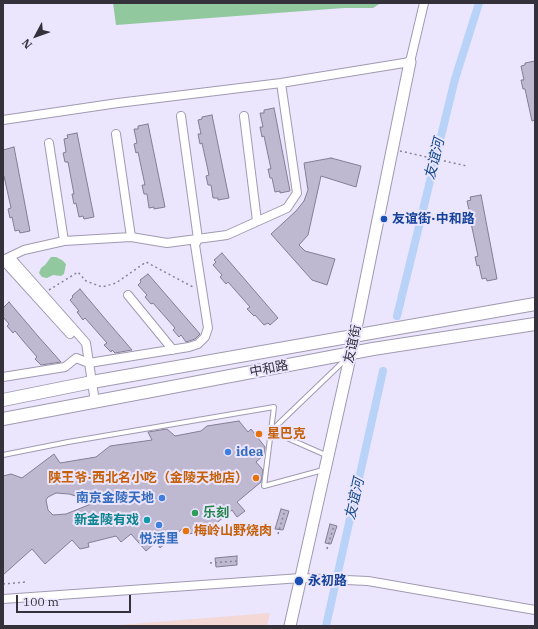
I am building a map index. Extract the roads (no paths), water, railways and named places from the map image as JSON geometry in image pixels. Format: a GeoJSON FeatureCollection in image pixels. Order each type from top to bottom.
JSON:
{"type":"FeatureCollection","features":[{"type":"Feature","properties":{"kind":"main road","name":"中和路"},"geometry":{"type":"LineString","coordinates":[[3,400],[92,382],[535,304]]}},
{"type":"Feature","properties":{"kind":"main road","name":"中和路"},"geometry":{"type":"LineString","coordinates":[[3,419],[351,353],[535,324]]}},
{"type":"Feature","properties":{"kind":"street"},"geometry":{"type":"LineString","coordinates":[[3,120],[118,103],[281,83],[410,62],[424,3]]}},
{"type":"Feature","properties":{"kind":"street","name":"友谊街"},"geometry":{"type":"LineString","coordinates":[[290,626],[355,336],[410,62]]}},
{"type":"Feature","properties":{"kind":"street"},"geometry":{"type":"LineString","coordinates":[[6,259],[24,250],[64,241],[131,237],[167,243],[227,235],[287,208],[297,193],[281,83]]}},
{"type":"Feature","properties":{"kind":"street"},"geometry":{"type":"LineString","coordinates":[[3,377],[65,367],[76,358],[88,363],[189,347],[198,344],[205,337],[208,328],[196,245],[198,239],[181,116]]}},
{"type":"Feature","properties":{"kind":"street"},"geometry":{"type":"LineString","coordinates":[[244,116],[257,221]]}},
{"type":"Feature","properties":{"kind":"street"},"geometry":{"type":"LineString","coordinates":[[116,134],[131,237]]}},
{"type":"Feature","properties":{"kind":"street"},"geometry":{"type":"LineString","coordinates":[[49,143],[64,241]]}},
{"type":"Feature","properties":{"kind":"street"},"geometry":{"type":"LineString","coordinates":[[6,259],[42,293],[86,343],[95,402]]}},
{"type":"Feature","properties":{"kind":"street"},"geometry":{"type":"LineString","coordinates":[[6,259],[87,352]]}},
{"type":"Feature","properties":{"kind":"street"},"geometry":{"type":"LineString","coordinates":[[128,295],[173,350]]}},
{"type":"Feature","properties":{"kind":"street"},"geometry":{"type":"LineString","coordinates":[[3,599],[301,578],[368,581],[535,610]]}},
{"type":"Feature","properties":{"kind":"lane"},"geometry":{"type":"LineString","coordinates":[[328,456],[271,431],[351,353]]}},
{"type":"Feature","properties":{"kind":"lane"},"geometry":{"type":"LineString","coordinates":[[3,455],[68,442],[274,407],[264,486],[325,470]]}},
{"type":"Feature","properties":{"kind":"waterway","name":"友谊河"},"geometry":{"type":"LineString","coordinates":[[397,316],[455,79],[479,3]]}},
{"type":"Feature","properties":{"kind":"waterway","name":"友谊河"},"geometry":{"type":"LineString","coordinates":[[326,626],[383,371]]}},
{"type":"Feature","properties":{"kind":"place","name":"友谊街·中和路"},"geometry":{"type":"Point","coordinates":[384,219]}},
{"type":"Feature","properties":{"kind":"place","name":"星巴克"},"geometry":{"type":"Point","coordinates":[259,434]}},
{"type":"Feature","properties":{"kind":"place","name":"idea"},"geometry":{"type":"Point","coordinates":[228,452]}},
{"type":"Feature","properties":{"kind":"place","name":"陕王爷·西北名小吃（金陵天地店）"},"geometry":{"type":"Point","coordinates":[256,478]}},
{"type":"Feature","properties":{"kind":"place","name":"南京金陵天地"},"geometry":{"type":"Point","coordinates":[162,498]}},
{"type":"Feature","properties":{"kind":"place","name":"乐刻"},"geometry":{"type":"Point","coordinates":[195,513]}},
{"type":"Feature","properties":{"kind":"place","name":"新金陵有戏"},"geometry":{"type":"Point","coordinates":[147,520]}},
{"type":"Feature","properties":{"kind":"place","name":"悦活里"},"geometry":{"type":"Point","coordinates":[159,525]}},
{"type":"Feature","properties":{"kind":"place","name":"梅岭山野烧肉"},"geometry":{"type":"Point","coordinates":[186,531]}},
{"type":"Feature","properties":{"kind":"place","name":"永初路"},"geometry":{"type":"Point","coordinates":[299,581]}}]}
